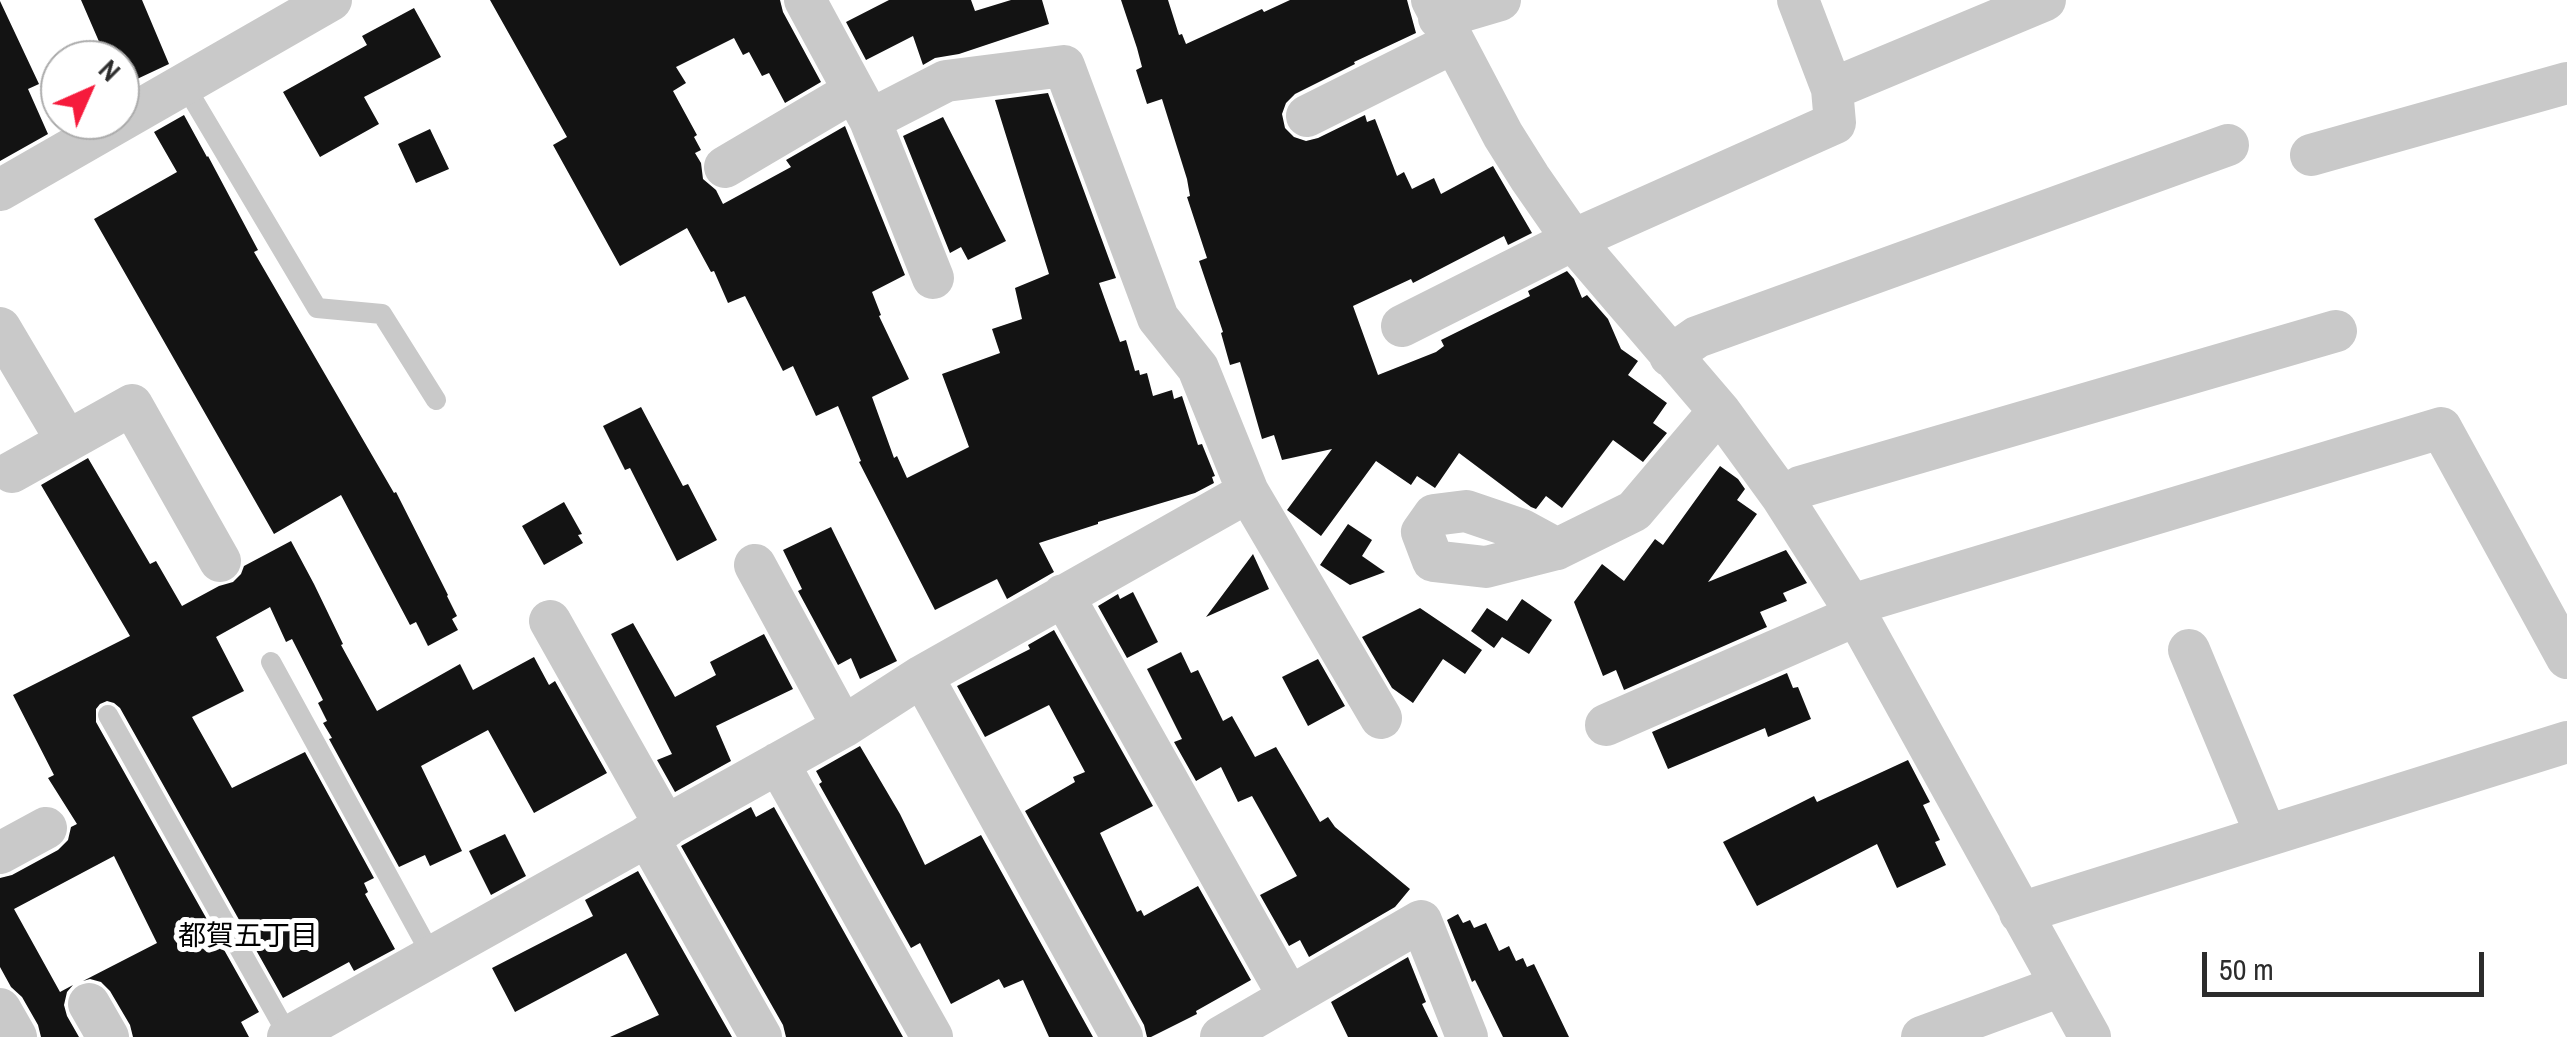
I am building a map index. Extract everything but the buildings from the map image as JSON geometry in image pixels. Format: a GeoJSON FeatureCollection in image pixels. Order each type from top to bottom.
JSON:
{"type":"FeatureCollection","features":[{"type":"Feature","properties":{"kind":"street"},"geometry":{"type":"LineString","coordinates":[[0,190],[331,0]]}},
{"type":"Feature","properties":{"kind":"street"},"geometry":{"type":"LineString","coordinates":[[805,0],[862,106],[932,278]]}},
{"type":"Feature","properties":{"kind":"street"},"geometry":{"type":"LineString","coordinates":[[1307,116],[1442,20],[1500,0]]}},
{"type":"Feature","properties":{"kind":"street"},"geometry":{"type":"LineString","coordinates":[[1402,326],[1573,240],[1835,123],[1832,89],[1798,0]]}},
{"type":"Feature","properties":{"kind":"street"},"geometry":{"type":"LineString","coordinates":[[1832,89],[2045,0]]}},
{"type":"Feature","properties":{"kind":"street"},"geometry":{"type":"LineString","coordinates":[[1442,20],[1503,135],[1573,240],[1721,413],[1782,497],[1854,610],[2090,1037]]}},
{"type":"Feature","properties":{"kind":"street"},"geometry":{"type":"LineString","coordinates":[[725,167],[862,106],[946,81],[1064,66],[1158,318],[1198,368],[1248,492],[1381,718]]}},
{"type":"Feature","properties":{"kind":"street"},"geometry":{"type":"LineString","coordinates":[[2311,156],[2567,83]]}},
{"type":"Feature","properties":{"kind":"street"},"geometry":{"type":"LineString","coordinates":[[1670,356],[1697,336],[2228,145]]}},
{"type":"Feature","properties":{"kind":"street"},"geometry":{"type":"LineString","coordinates":[[0,328],[67,441]]}},
{"type":"Feature","properties":{"kind":"street"},"geometry":{"type":"LineString","coordinates":[[1782,497],[1800,486],[2336,331]]}},
{"type":"Feature","properties":{"kind":"street"},"geometry":{"type":"LineString","coordinates":[[12,472],[132,405],[220,561]]}},
{"type":"Feature","properties":{"kind":"street"},"geometry":{"type":"LineString","coordinates":[[1557,549],[1634,511],[1721,413]]}},
{"type":"Feature","properties":{"kind":"street"},"geometry":{"type":"LineString","coordinates":[[1606,726],[1854,610],[2441,428],[2566,656]]}},
{"type":"Feature","properties":{"kind":"street"},"geometry":{"type":"LineString","coordinates":[[289,1037],[843,727],[922,676],[1248,492]]}},
{"type":"Feature","properties":{"kind":"street"},"geometry":{"type":"LineString","coordinates":[[755,565],[843,727]]}},
{"type":"Feature","properties":{"kind":"street"},"geometry":{"type":"LineString","coordinates":[[1063,595],[1259,1022],[1421,921],[1467,1037]]}},
{"type":"Feature","properties":{"kind":"street"},"geometry":{"type":"LineString","coordinates":[[550,621],[760,1037]]}},
{"type":"Feature","properties":{"kind":"street"},"geometry":{"type":"LineString","coordinates":[[2189,650],[2266,836]]}},
{"type":"Feature","properties":{"kind":"street"},"geometry":{"type":"LineString","coordinates":[[922,676],[1122,1037]]}},
{"type":"Feature","properties":{"kind":"street"},"geometry":{"type":"LineString","coordinates":[[2020,913],[2567,742]]}},
{"type":"Feature","properties":{"kind":"street"},"geometry":{"type":"LineString","coordinates":[[778,763],[932,1037]]}},
{"type":"Feature","properties":{"kind":"street"},"geometry":{"type":"LineString","coordinates":[[1922,1037],[2062,986]]}},
{"type":"Feature","properties":{"kind":"street"},"geometry":{"type":"LineString","coordinates":[[0,1009],[16,1037]]}},
{"type":"Feature","properties":{"kind":"lane"},"geometry":{"type":"LineString","coordinates":[[184,84],[317,308],[382,314],[436,400]]}},
{"type":"Feature","properties":{"kind":"lane"},"geometry":{"type":"LineString","coordinates":[[271,662],[432,956]]}},
{"type":"Feature","properties":{"kind":"lane"},"geometry":{"type":"LineString","coordinates":[[108,715],[289,1037]]}},
{"type":"Feature","properties":{"kind":"district","name":"都賀五丁目"},"geometry":{"type":"Point","coordinates":[248,937]}}]}
